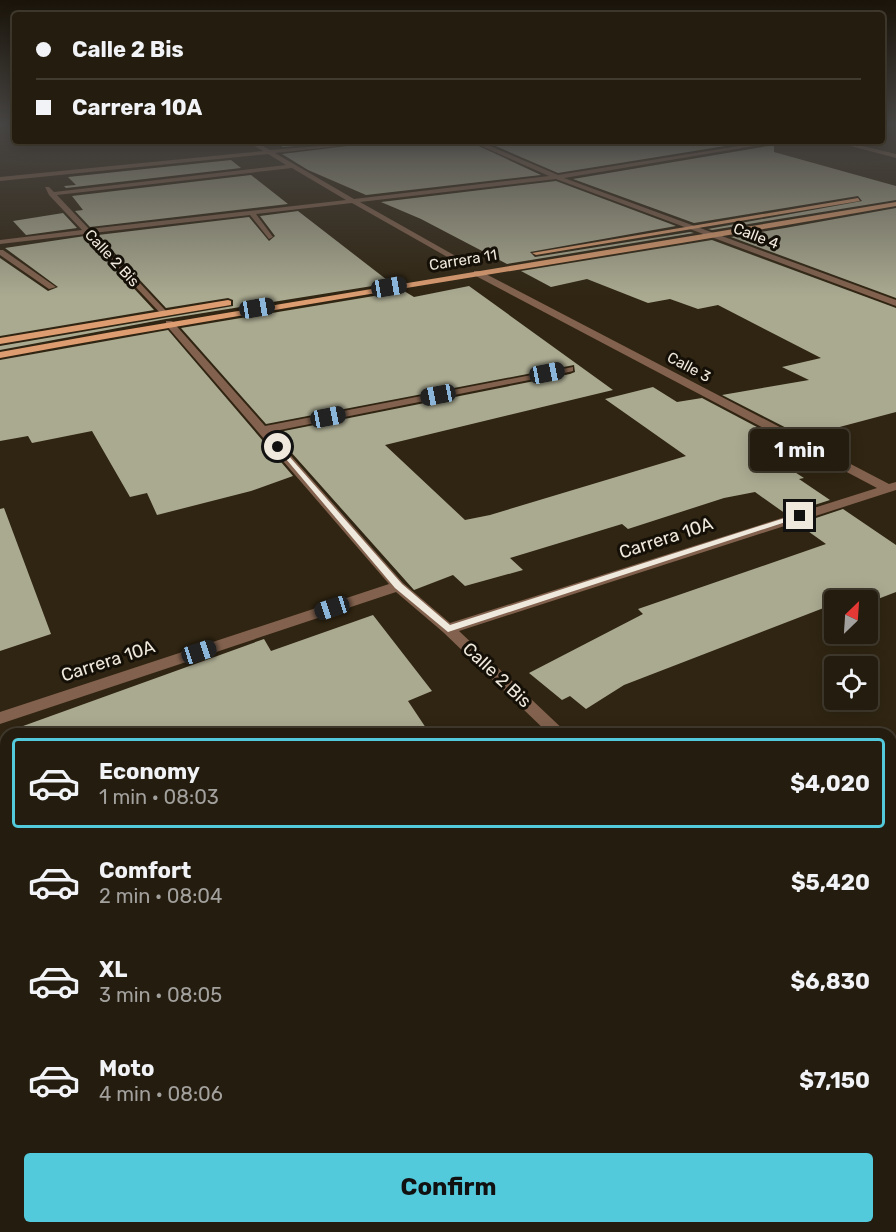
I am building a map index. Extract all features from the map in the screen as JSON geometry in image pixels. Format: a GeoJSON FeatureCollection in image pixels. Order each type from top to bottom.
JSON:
{"type":"FeatureCollection","features":[{"type":"Feature","properties":{"kind":"main road","name":"Carrera 11"},"geometry":{"type":"LineString","coordinates":[[523,255],[873,198]]}},
{"type":"Feature","properties":{"kind":"main road","name":"Carrera 11"},"geometry":{"type":"LineString","coordinates":[[0,341],[166,318],[477,268],[719,236],[896,204]]}},
{"type":"Feature","properties":{"kind":"main road","name":"Carrera 11"},"geometry":{"type":"LineString","coordinates":[[453,267],[465,265],[477,268]]}},
{"type":"Feature","properties":{"kind":"main road","name":"Carrera 11"},"geometry":{"type":"LineString","coordinates":[[0,355],[232,302]]}},
{"type":"Feature","properties":{"kind":"street","name":"Calle 2 Bis"},"geometry":{"type":"LineString","coordinates":[[42,181],[166,318],[398,586],[448,629],[554,728]]}},
{"type":"Feature","properties":{"kind":"street"},"geometry":{"type":"LineString","coordinates":[[51,194],[159,181]]}},
{"type":"Feature","properties":{"kind":"street"},"geometry":{"type":"LineString","coordinates":[[321,181],[465,265]]}},
{"type":"Feature","properties":{"kind":"street"},"geometry":{"type":"LineString","coordinates":[[0,242],[517,181]]}},
{"type":"Feature","properties":{"kind":"street","name":"Calle 4"},"geometry":{"type":"LineString","coordinates":[[570,181],[698,227],[896,303]]}},
{"type":"Feature","properties":{"kind":"street"},"geometry":{"type":"LineString","coordinates":[[251,212],[269,237]]}},
{"type":"Feature","properties":{"kind":"street"},"geometry":{"type":"LineString","coordinates":[[0,252],[52,287]]}},
{"type":"Feature","properties":{"kind":"street","name":"Calle 3"},"geometry":{"type":"LineString","coordinates":[[477,268],[892,487]]}},
{"type":"Feature","properties":{"kind":"street"},"geometry":{"type":"LineString","coordinates":[[262,430],[569,369]]}},
{"type":"Feature","properties":{"kind":"street","name":"Carrera 10A"},"geometry":{"type":"LineString","coordinates":[[448,629],[892,487]]}},
{"type":"Feature","properties":{"kind":"street","name":"Carrera 10A"},"geometry":{"type":"LineString","coordinates":[[0,718],[398,586]]}},
{"type":"Feature","properties":{"kind":"building"},"geometry":{"type":"Polygon","coordinates":[[[72,181],[123,181],[66,188],[64,186],[76,185],[72,181]]]}},
{"type":"Feature","properties":{"kind":"building"},"geometry":{"type":"Polygon","coordinates":[[[196,181],[259,181],[288,204],[90,227],[75,211],[83,210],[72,196],[196,181]]]}},
{"type":"Feature","properties":{"kind":"building"},"geometry":{"type":"Polygon","coordinates":[[[335,181],[484,181],[366,195],[335,181]]]}},
{"type":"Feature","properties":{"kind":"building"},"geometry":{"type":"Polygon","coordinates":[[[557,181],[676,226],[530,252],[535,257],[694,233],[507,264],[421,219],[381,202],[557,181]]]}},
{"type":"Feature","properties":{"kind":"building"},"geometry":{"type":"Polygon","coordinates":[[[580,181],[880,181],[896,186],[896,200],[712,230],[708,229],[862,201],[858,196],[694,223],[580,181]]]}},
{"type":"Feature","properties":{"kind":"building"},"geometry":{"type":"Polygon","coordinates":[[[896,208],[896,298],[731,237],[785,228],[896,208]]]}},
{"type":"Feature","properties":{"kind":"building"},"geometry":{"type":"Polygon","coordinates":[[[298,211],[391,283],[166,319],[0,350],[0,346],[233,306],[233,300],[228,298],[166,308],[98,235],[249,217],[269,241],[275,236],[260,216],[298,211]]]}},
{"type":"Feature","properties":{"kind":"building"},"geometry":{"type":"Polygon","coordinates":[[[63,213],[77,228],[26,235],[13,221],[63,213]]]}},
{"type":"Feature","properties":{"kind":"building"},"geometry":{"type":"Polygon","coordinates":[[[85,236],[154,310],[0,336],[0,258],[48,291],[58,287],[5,248],[85,236]]]}},
{"type":"Feature","properties":{"kind":"building"},"geometry":{"type":"Polygon","coordinates":[[[712,240],[896,308],[896,412],[832,429],[810,440],[722,395],[809,380],[782,367],[821,358],[718,305],[698,309],[670,299],[648,303],[587,279],[551,287],[521,271],[712,240]]]}},
{"type":"Feature","properties":{"kind":"building"},"geometry":{"type":"Polygon","coordinates":[[[469,286],[613,390],[385,445],[465,520],[490,515],[686,456],[605,399],[653,387],[677,402],[702,398],[795,447],[773,458],[804,478],[799,479],[830,500],[786,514],[755,492],[724,498],[628,529],[622,524],[510,558],[523,570],[465,586],[453,575],[414,590],[274,433],[570,374],[575,372],[574,365],[266,424],[181,328],[404,291],[414,297],[469,286]]]}},
{"type":"Feature","properties":{"kind":"building"},"geometry":{"type":"Polygon","coordinates":[[[168,330],[293,476],[251,491],[157,515],[147,493],[130,497],[92,431],[32,443],[28,436],[0,441],[0,360],[168,330]]]}},
{"type":"Feature","properties":{"kind":"building"},"geometry":{"type":"Polygon","coordinates":[[[4,508],[51,634],[0,651],[0,509],[4,508]]]}},
{"type":"Feature","properties":{"kind":"building"},"geometry":{"type":"Polygon","coordinates":[[[843,509],[896,545],[896,592],[878,599],[878,590],[824,590],[824,608],[624,685],[586,709],[570,696],[562,700],[529,673],[643,614],[638,609],[826,544],[798,524],[843,509]]]}},
{"type":"Feature","properties":{"kind":"building"},"geometry":{"type":"Polygon","coordinates":[[[373,615],[432,691],[408,701],[426,728],[18,728],[264,639],[271,651],[373,615]]]}},
{"type":"Feature","properties":{"kind":"route"},"geometry":{"type":"LineString","coordinates":[[278,447],[398,586],[448,629],[800,516]]}}]}
